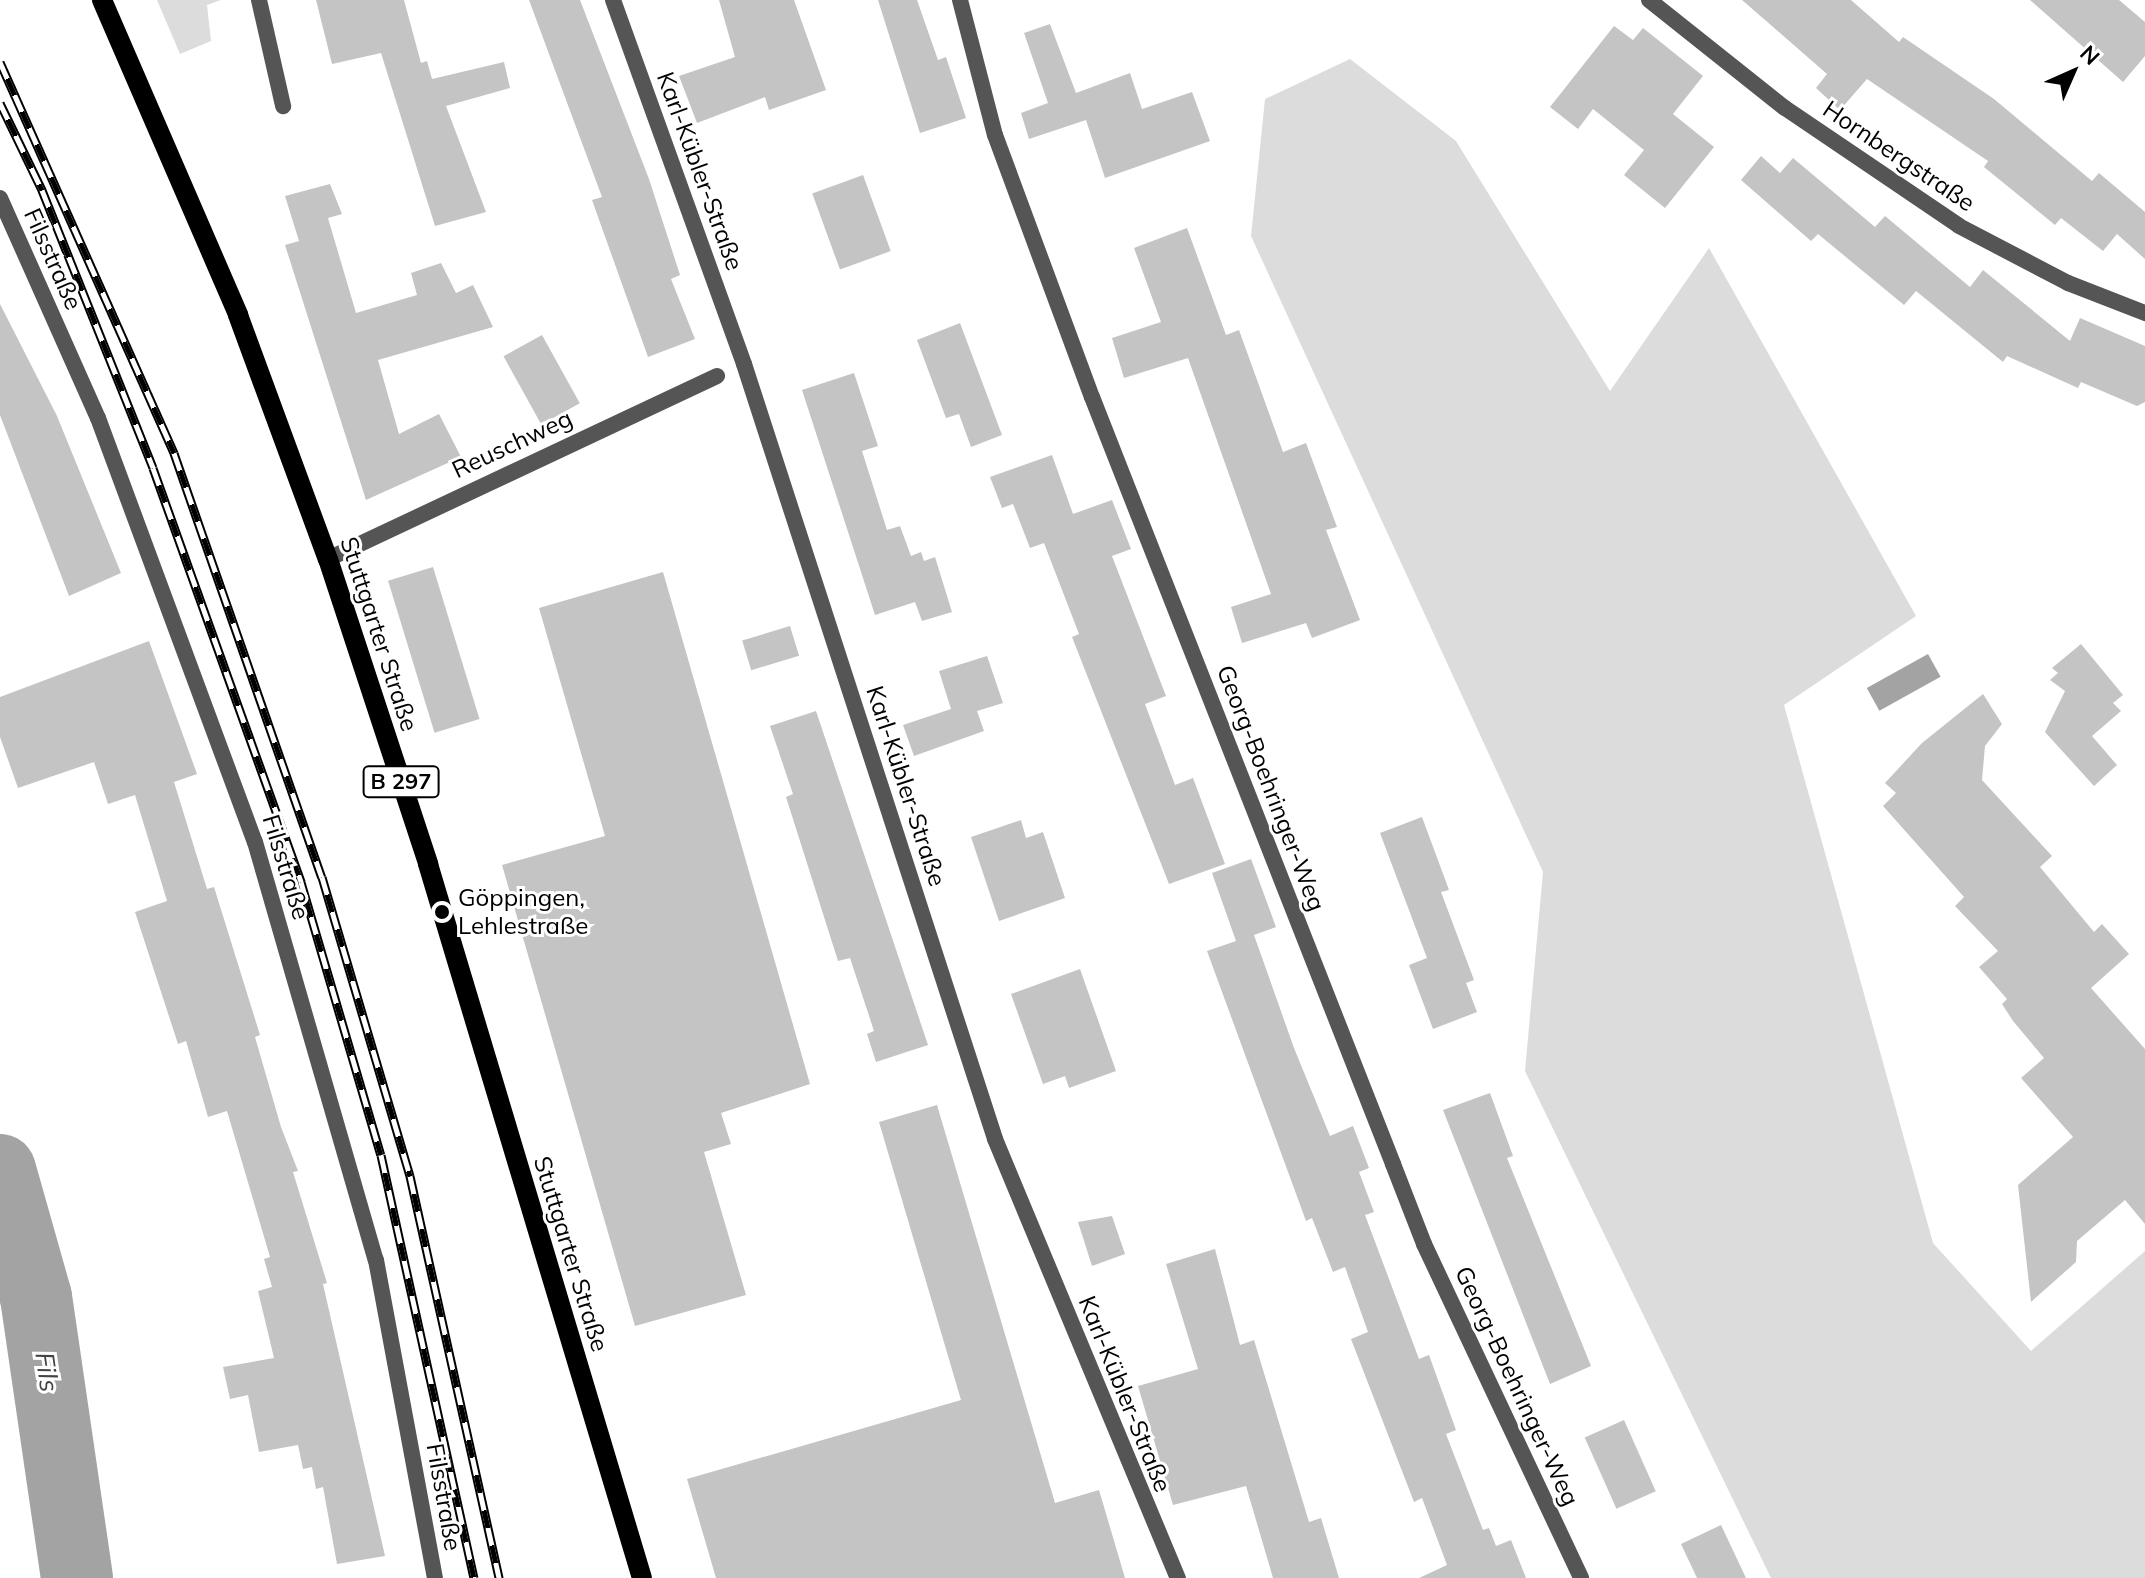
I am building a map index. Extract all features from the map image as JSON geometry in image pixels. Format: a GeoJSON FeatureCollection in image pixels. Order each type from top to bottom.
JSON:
{"type":"FeatureCollection","features":[{"type":"Feature","properties":{"kind":"main road","name":"Stuttgarter Straße"},"geometry":{"type":"LineString","coordinates":[[102,0],[238,315],[328,559],[428,864],[642,1578]]}},
{"type":"Feature","properties":{"kind":"street"},"geometry":{"type":"LineString","coordinates":[[259,0],[283,106]]}},
{"type":"Feature","properties":{"kind":"street","name":"Karl-Kübler-Straße"},"geometry":{"type":"LineString","coordinates":[[613,0],[744,364],[995,1139],[1178,1578]]}},
{"type":"Feature","properties":{"kind":"street","name":"Georg-Boehringer-Weg"},"geometry":{"type":"LineString","coordinates":[[960,0],[995,135],[1092,397],[1419,1231],[1581,1578]]}},
{"type":"Feature","properties":{"kind":"street","name":"Hornbergstraße"},"geometry":{"type":"LineString","coordinates":[[1649,0],[1785,108],[1959,226],[2068,283],[2145,313]]}},
{"type":"Feature","properties":{"kind":"street","name":"Filsstraße"},"geometry":{"type":"LineString","coordinates":[[0,198],[98,418],[255,842],[376,1260],[435,1578]]}},
{"type":"Feature","properties":{"kind":"street","name":"Reuschweg"},"geometry":{"type":"LineString","coordinates":[[328,559],[717,376]]}},
{"type":"Feature","properties":{"kind":"shaded area"},"geometry":{"type":"Polygon","coordinates":[[[157,0],[221,0],[207,5],[211,41],[180,54],[157,0]]]}},
{"type":"Feature","properties":{"kind":"shaded area"},"geometry":{"type":"Polygon","coordinates":[[[1350,59],[1456,141],[1610,391],[1709,248],[1916,616],[1784,705],[1933,1243],[2031,1351],[2145,1251],[2145,1578],[1771,1578],[1525,1071],[1543,872],[1251,236],[1265,99],[1350,59]]]}},
{"type":"Feature","properties":{"kind":"shaded area"},"geometry":{"type":"Polygon","coordinates":[[[1928,654],[1941,677],[1879,711],[1867,688],[1928,654]]]}},
{"type":"Feature","properties":{"kind":"building"},"geometry":{"type":"Polygon","coordinates":[[[316,0],[404,0],[421,63],[427,61],[432,79],[504,62],[510,88],[446,106],[486,212],[435,226],[381,53],[332,64],[316,0]]]}},
{"type":"Feature","properties":{"kind":"building"},"geometry":{"type":"Polygon","coordinates":[[[529,0],[580,0],[649,179],[680,275],[671,279],[695,339],[648,357],[592,200],[602,197],[529,0]]]}},
{"type":"Feature","properties":{"kind":"building"},"geometry":{"type":"Polygon","coordinates":[[[719,0],[794,0],[826,90],[769,110],[765,97],[697,123],[679,76],[735,57],[719,0]]]}},
{"type":"Feature","properties":{"kind":"building"},"geometry":{"type":"Polygon","coordinates":[[[878,0],[917,0],[938,60],[946,57],[966,118],[920,133],[878,0]]]}},
{"type":"Feature","properties":{"kind":"building"},"geometry":{"type":"Polygon","coordinates":[[[1742,0],[1851,0],[1899,42],[1903,37],[1994,99],[2092,181],[2099,173],[2145,212],[2145,259],[2117,234],[2103,251],[2061,218],[2055,225],[1984,167],[1988,161],[1867,79],[1840,110],[1816,88],[1827,74],[1742,0]]]}},
{"type":"Feature","properties":{"kind":"building"},"geometry":{"type":"Polygon","coordinates":[[[2030,0],[2119,0],[2145,22],[2145,56],[2123,82],[2030,0]]]}},
{"type":"Feature","properties":{"kind":"building"},"geometry":{"type":"Polygon","coordinates":[[[1050,24],[1076,93],[1130,73],[1142,109],[1192,92],[1210,141],[1105,178],[1086,120],[1029,139],[1021,113],[1048,103],[1024,33],[1050,24]]]}},
{"type":"Feature","properties":{"kind":"building"},"geometry":{"type":"Polygon","coordinates":[[[1614,26],[1633,40],[1643,28],[1703,76],[1673,114],[1714,147],[1665,208],[1624,175],[1644,150],[1593,109],[1578,129],[1550,107],[1614,26]]]}},
{"type":"Feature","properties":{"kind":"building"},"geometry":{"type":"Polygon","coordinates":[[[1761,156],[1780,173],[1793,158],[1875,227],[1885,216],[1970,287],[1983,270],[2070,341],[2080,318],[2145,346],[2145,402],[2137,406],[2081,382],[2078,388],[2007,356],[2003,362],[1916,291],[1904,305],[1818,234],[1811,241],[1741,180],[1761,156]]]}},
{"type":"Feature","properties":{"kind":"building"},"geometry":{"type":"Polygon","coordinates":[[[863,175],[891,251],[840,270],[812,193],[863,175]]]}},
{"type":"Feature","properties":{"kind":"building"},"geometry":{"type":"Polygon","coordinates":[[[330,184],[342,214],[328,218],[356,313],[417,295],[411,273],[441,263],[456,293],[473,285],[493,327],[378,360],[399,434],[439,414],[461,457],[366,500],[285,245],[299,241],[285,196],[330,184]]]}},
{"type":"Feature","properties":{"kind":"building"},"geometry":{"type":"Polygon","coordinates":[[[1187,228],[1226,335],[1239,330],[1283,452],[1306,443],[1337,527],[1326,530],[1360,620],[1312,638],[1306,623],[1242,643],[1231,607],[1271,594],[1188,358],[1124,378],[1112,338],[1161,322],[1134,248],[1187,228]]]}},
{"type":"Feature","properties":{"kind":"building"},"geometry":{"type":"Polygon","coordinates":[[[0,304],[57,416],[121,573],[69,596],[0,415],[0,304]]]}},
{"type":"Feature","properties":{"kind":"building"},"geometry":{"type":"Polygon","coordinates":[[[960,323],[1002,435],[971,447],[959,414],[946,418],[917,340],[960,323]]]}},
{"type":"Feature","properties":{"kind":"building"},"geometry":{"type":"Polygon","coordinates":[[[542,335],[580,403],[541,425],[504,356],[542,335]]]}},
{"type":"Feature","properties":{"kind":"building"},"geometry":{"type":"Polygon","coordinates":[[[854,373],[878,446],[862,451],[887,530],[900,526],[911,556],[921,552],[924,561],[935,557],[952,612],[922,621],[915,602],[875,615],[802,390],[854,373]]]}},
{"type":"Feature","properties":{"kind":"building"},"geometry":{"type":"Polygon","coordinates":[[[1052,455],[1073,514],[1112,500],[1131,549],[1112,556],[1166,696],[1145,704],[1175,785],[1193,778],[1225,864],[1169,884],[1072,637],[1079,634],[1044,543],[1030,548],[1013,504],[1002,508],[990,477],[1052,455]]]}},
{"type":"Feature","properties":{"kind":"building"},"geometry":{"type":"Polygon","coordinates":[[[433,567],[479,719],[435,733],[388,581],[433,567]]]}},
{"type":"Feature","properties":{"kind":"building"},"geometry":{"type":"Polygon","coordinates":[[[663,572],[810,1084],[721,1113],[731,1144],[704,1152],[746,1295],[635,1326],[502,865],[605,836],[539,608],[663,572]]]}},
{"type":"Feature","properties":{"kind":"building"},"geometry":{"type":"Polygon","coordinates":[[[790,626],[799,656],[751,670],[742,641],[790,626]]]}},
{"type":"Feature","properties":{"kind":"building"},"geometry":{"type":"Polygon","coordinates":[[[149,641],[197,774],[174,782],[207,889],[214,887],[260,1035],[255,1037],[281,1127],[298,1171],[293,1172],[327,1283],[323,1284],[385,1556],[337,1564],[323,1487],[316,1489],[312,1467],[303,1469],[298,1445],[259,1452],[248,1395],[230,1399],[223,1367],[274,1358],[258,1291],[272,1287],[264,1259],[270,1257],[227,1111],[208,1117],[186,1041],[178,1044],[135,912],[167,901],[135,795],[108,804],[94,762],[18,788],[0,737],[0,697],[149,641]]]}},
{"type":"Feature","properties":{"kind":"building"},"geometry":{"type":"Polygon","coordinates":[[[2081,644],[2123,695],[2113,703],[2121,711],[2092,736],[2117,765],[2094,786],[2045,732],[2065,691],[2050,680],[2058,673],[2052,668],[2081,644]]]}},
{"type":"Feature","properties":{"kind":"building"},"geometry":{"type":"Polygon","coordinates":[[[987,656],[1003,703],[977,711],[984,731],[914,756],[903,725],[951,709],[939,671],[987,656]]]}},
{"type":"Feature","properties":{"kind":"building"},"geometry":{"type":"Polygon","coordinates":[[[1983,694],[2002,724],[1985,746],[1982,780],[2052,856],[2040,867],[2094,932],[2102,924],[2129,954],[2091,988],[2145,1049],[2145,1224],[2125,1200],[2077,1241],[2076,1262],[2031,1302],[2018,1185],[2073,1137],[2021,1078],[2044,1058],[2002,1004],[2007,999],[1979,967],[1998,951],[1955,906],[1964,897],[1883,806],[1896,793],[1885,783],[1922,743],[1983,694]]]}},
{"type":"Feature","properties":{"kind":"building"},"geometry":{"type":"Polygon","coordinates":[[[816,711],[928,1045],[876,1062],[867,1034],[874,1031],[850,958],[838,961],[786,797],[793,794],[770,726],[816,711]]]}},
{"type":"Feature","properties":{"kind":"building"},"geometry":{"type":"Polygon","coordinates":[[[1422,817],[1449,890],[1441,892],[1474,980],[1466,983],[1477,1012],[1433,1029],[1409,965],[1427,958],[1380,833],[1422,817]]]}},
{"type":"Feature","properties":{"kind":"building"},"geometry":{"type":"Polygon","coordinates":[[[1021,820],[1026,838],[1043,832],[1065,898],[999,921],[971,837],[1021,820]]]}},
{"type":"Feature","properties":{"kind":"building"},"geometry":{"type":"Polygon","coordinates":[[[1251,859],[1276,927],[1254,935],[1294,1048],[1330,1136],[1353,1126],[1369,1168],[1359,1172],[1374,1212],[1365,1215],[1419,1359],[1429,1355],[1456,1430],[1446,1434],[1483,1530],[1489,1528],[1496,1546],[1511,1540],[1526,1578],[1419,1578],[1447,1565],[1422,1498],[1414,1502],[1351,1339],[1368,1332],[1345,1267],[1333,1272],[1312,1218],[1306,1221],[1207,951],[1236,941],[1212,873],[1251,859]]]}},
{"type":"Feature","properties":{"kind":"building"},"geometry":{"type":"Polygon","coordinates":[[[1080,969],[1116,1071],[1069,1088],[1065,1076],[1043,1084],[1011,994],[1080,969]]]}},
{"type":"Feature","properties":{"kind":"building"},"geometry":{"type":"Polygon","coordinates":[[[1490,1093],[1513,1156],[1507,1158],[1591,1366],[1550,1384],[1443,1110],[1490,1093]]]}},
{"type":"Feature","properties":{"kind":"building"},"geometry":{"type":"Polygon","coordinates":[[[937,1105],[1055,1503],[1099,1490],[1125,1578],[716,1578],[687,1479],[961,1400],[879,1122],[937,1105]]]}},
{"type":"Feature","properties":{"kind":"building"},"geometry":{"type":"Polygon","coordinates":[[[1112,1216],[1125,1254],[1092,1266],[1078,1222],[1112,1216]]]}},
{"type":"Feature","properties":{"kind":"building"},"geometry":{"type":"Polygon","coordinates":[[[1215,1249],[1240,1345],[1254,1340],[1309,1522],[1321,1518],[1339,1578],[1273,1578],[1246,1486],[1173,1505],[1138,1386],[1198,1369],[1166,1264],[1215,1249]]]}},
{"type":"Feature","properties":{"kind":"building"},"geometry":{"type":"Polygon","coordinates":[[[1624,1420],[1656,1491],[1616,1509],[1585,1437],[1624,1420]]]}},
{"type":"Feature","properties":{"kind":"building"},"geometry":{"type":"Polygon","coordinates":[[[1721,1525],[1746,1578],[1697,1578],[1681,1544],[1721,1525]]]}},
{"type":"Feature","properties":{"kind":"waterway","name":"Fils"},"geometry":{"type":"LineString","coordinates":[[0,1170],[36,1297],[77,1578]]}},
{"type":"Feature","properties":{"kind":"railway"},"geometry":{"type":"LineString","coordinates":[[0,62],[174,453],[322,877],[410,1176],[499,1578]]}},
{"type":"Feature","properties":{"kind":"railway"},"geometry":{"type":"LineString","coordinates":[[0,103],[42,190],[153,468],[301,882],[381,1155],[474,1578]]}},
{"type":"Feature","properties":{"kind":"place","name":"Göppingen, Lehlestraße"},"geometry":{"type":"Point","coordinates":[442,912]}}]}
